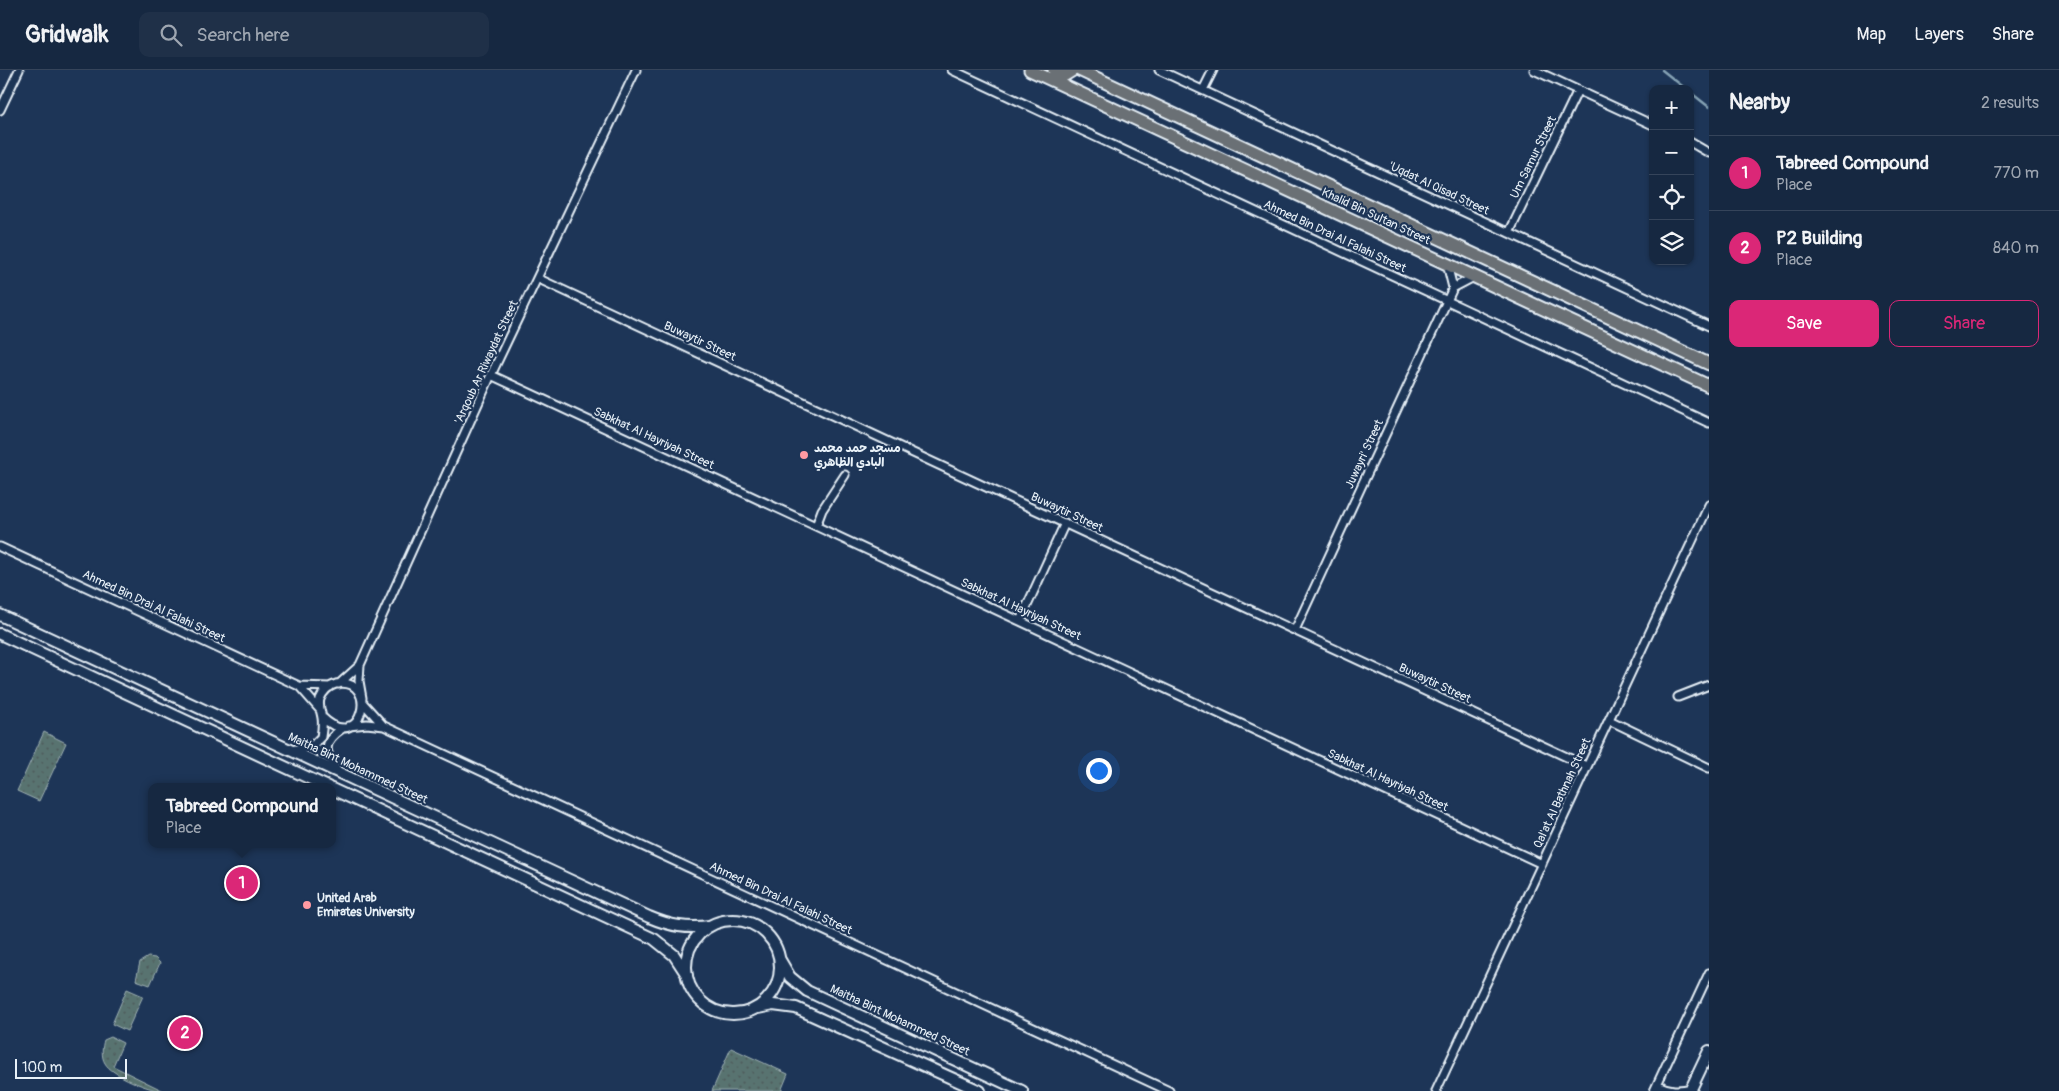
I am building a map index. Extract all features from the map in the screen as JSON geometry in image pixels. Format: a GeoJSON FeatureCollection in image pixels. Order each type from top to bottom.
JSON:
{"type":"FeatureCollection","features":[{"type":"Feature","properties":{"kind":"main road","name":"Khalid Bin Sultan Street"},"geometry":{"type":"LineString","coordinates":[[1030,70],[1709,386]]}},
{"type":"Feature","properties":{"kind":"main road"},"geometry":{"type":"LineString","coordinates":[[1054,70],[1065,75],[1073,70]]}},
{"type":"Feature","properties":{"kind":"main road","name":"Khalid Bin Sultan Street"},"geometry":{"type":"LineString","coordinates":[[1079,70],[1709,364]]}},
{"type":"Feature","properties":{"kind":"main road","name":"Maitha Bint Mohammed Street"},"geometry":{"type":"LineString","coordinates":[[0,615],[661,922],[685,928],[710,926]]}},
{"type":"Feature","properties":{"kind":"main road"},"geometry":{"type":"LineString","coordinates":[[0,634],[319,783]]}},
{"type":"Feature","properties":{"kind":"main road"},"geometry":{"type":"LineString","coordinates":[[336,791],[654,939],[674,955],[687,975],[696,996],[707,1006],[728,1014],[773,1005],[796,1008],[980,1091]]}},
{"type":"Feature","properties":{"kind":"main road"},"geometry":{"type":"LineString","coordinates":[[687,975],[689,951],[697,936],[710,926],[731,920],[752,924],[770,938],[779,958],[779,974],[774,990],[764,1002],[750,1011]]}},
{"type":"Feature","properties":{"kind":"main road","name":"Maitha Bint Mohammed Street"},"geometry":{"type":"LineString","coordinates":[[779,958],[790,977],[807,991],[1022,1091]]}},
{"type":"Feature","properties":{"kind":"main road"},"geometry":{"type":"LineString","coordinates":[[1691,1089],[1709,1051]]}},
{"type":"Feature","properties":{"kind":"street"},"geometry":{"type":"LineString","coordinates":[[1,106],[19,70]]}},
{"type":"Feature","properties":{"kind":"street","name":"'Arqoub Ar Riwaydat Street"},"geometry":{"type":"LineString","coordinates":[[362,700],[359,681],[360,665],[491,375],[539,279],[636,70]]}},
{"type":"Feature","properties":{"kind":"street","name":"Ahmed Bin Drai Al Falahi Street"},"geometry":{"type":"LineString","coordinates":[[952,70],[1709,423]]}},
{"type":"Feature","properties":{"kind":"street","name":"'Uqdat Al Qisad Street"},"geometry":{"type":"LineString","coordinates":[[1159,70],[1709,326]]}},
{"type":"Feature","properties":{"kind":"street"},"geometry":{"type":"LineString","coordinates":[[1203,90],[1213,70]]}},
{"type":"Feature","properties":{"kind":"street"},"geometry":{"type":"LineString","coordinates":[[1534,70],[1649,123]]}},
{"type":"Feature","properties":{"kind":"street","name":"Um Samur Street"},"geometry":{"type":"LineString","coordinates":[[1508,233],[1578,90]]}},
{"type":"Feature","properties":{"kind":"street"},"geometry":{"type":"LineString","coordinates":[[1694,144],[1709,153]]}},
{"type":"Feature","properties":{"kind":"street"},"geometry":{"type":"LineString","coordinates":[[1447,264],[1453,288],[1474,277]]}},
{"type":"Feature","properties":{"kind":"street","name":"Buwaytir Street"},"geometry":{"type":"LineString","coordinates":[[539,279],[1586,766]]}},
{"type":"Feature","properties":{"kind":"street","name":"Juwayri' Street"},"geometry":{"type":"LineString","coordinates":[[1294,630],[1453,288]]}},
{"type":"Feature","properties":{"kind":"street","name":"Sabkhat Al Hayriyah Street"},"geometry":{"type":"LineString","coordinates":[[491,375],[1542,864]]}},
{"type":"Feature","properties":{"kind":"street"},"geometry":{"type":"LineString","coordinates":[[816,526],[822,510],[845,475]]}},
{"type":"Feature","properties":{"kind":"street","name":"Qal'at Al Bathnah Street"},"geometry":{"type":"LineString","coordinates":[[1436,1091],[1709,505]]}},
{"type":"Feature","properties":{"kind":"street"},"geometry":{"type":"LineString","coordinates":[[1020,621],[1065,523]]}},
{"type":"Feature","properties":{"kind":"street","name":"Ahmed Bin Drai Al Falahi Street"},"geometry":{"type":"LineString","coordinates":[[0,547],[299,686],[330,687]]}},
{"type":"Feature","properties":{"kind":"street","name":"'Arqoub Ar Riwaydat Street"},"geometry":{"type":"LineString","coordinates":[[339,684],[360,665]]}},
{"type":"Feature","properties":{"kind":"street"},"geometry":{"type":"LineString","coordinates":[[291,750],[305,748],[317,742],[322,730],[321,697],[330,687],[339,684],[353,687],[362,700],[360,717],[331,737],[327,747],[329,758],[339,773]]}},
{"type":"Feature","properties":{"kind":"street"},"geometry":{"type":"LineString","coordinates":[[1678,697],[1709,685]]}},
{"type":"Feature","properties":{"kind":"street","name":"Ahmed Bin Drai Al Falahi Street"},"geometry":{"type":"LineString","coordinates":[[299,686],[321,714]]}},
{"type":"Feature","properties":{"kind":"street","name":"Ahmed Bin Drai Al Falahi Street"},"geometry":{"type":"LineString","coordinates":[[362,700],[373,716],[384,726],[1169,1091]]}},
{"type":"Feature","properties":{"kind":"street"},"geometry":{"type":"LineString","coordinates":[[321,714],[329,724],[346,727]]}},
{"type":"Feature","properties":{"kind":"street"},"geometry":{"type":"LineString","coordinates":[[1609,720],[1709,768]]}},
{"type":"Feature","properties":{"kind":"street","name":"Ahmed Bin Drai Al Falahi Street"},"geometry":{"type":"LineString","coordinates":[[346,727],[367,724],[384,726]]}},
{"type":"Feature","properties":{"kind":"street"},"geometry":{"type":"LineString","coordinates":[[1691,1089],[1668,1091],[1656,1088],[1709,974]]}},
{"type":"Feature","properties":{"kind":"green space"},"geometry":{"type":"Polygon","coordinates":[[[44,732],[66,743],[39,801],[17,791],[44,732]]]}},
{"type":"Feature","properties":{"kind":"green space"},"geometry":{"type":"Polygon","coordinates":[[[148,957],[155,958],[160,963],[150,985],[136,980],[140,962],[148,957]]]}},
{"type":"Feature","properties":{"kind":"green space"},"geometry":{"type":"Polygon","coordinates":[[[127,989],[143,996],[127,1031],[112,1024],[127,989]]]}},
{"type":"Feature","properties":{"kind":"green space"},"geometry":{"type":"Polygon","coordinates":[[[111,1037],[123,1043],[113,1066],[164,1091],[132,1081],[109,1068],[104,1061],[102,1049],[104,1040],[111,1037]]]}},
{"type":"Feature","properties":{"kind":"green space"},"geometry":{"type":"Polygon","coordinates":[[[731,1048],[788,1074],[781,1091],[712,1091],[731,1048]]]}},
{"type":"Feature","properties":{"kind":"waterway"},"geometry":{"type":"LineString","coordinates":[[1662,70],[1681,85]]}},
{"type":"Feature","properties":{"kind":"waterway"},"geometry":{"type":"LineString","coordinates":[[1694,95],[1709,107]]}},
{"type":"Feature","properties":{"kind":"place","name":"مسجد حمد محمد البادي الظاهري"},"geometry":{"type":"Point","coordinates":[804,455]}},
{"type":"Feature","properties":{"kind":"place","name":"Tabreed Compound"},"geometry":{"type":"Point","coordinates":[242,883]}},
{"type":"Feature","properties":{"kind":"place","name":"United Arab Emirates University"},"geometry":{"type":"Point","coordinates":[307,905]}},
{"type":"Feature","properties":{"kind":"place","name":"P2 Building"},"geometry":{"type":"Point","coordinates":[185,1033]}}]}
